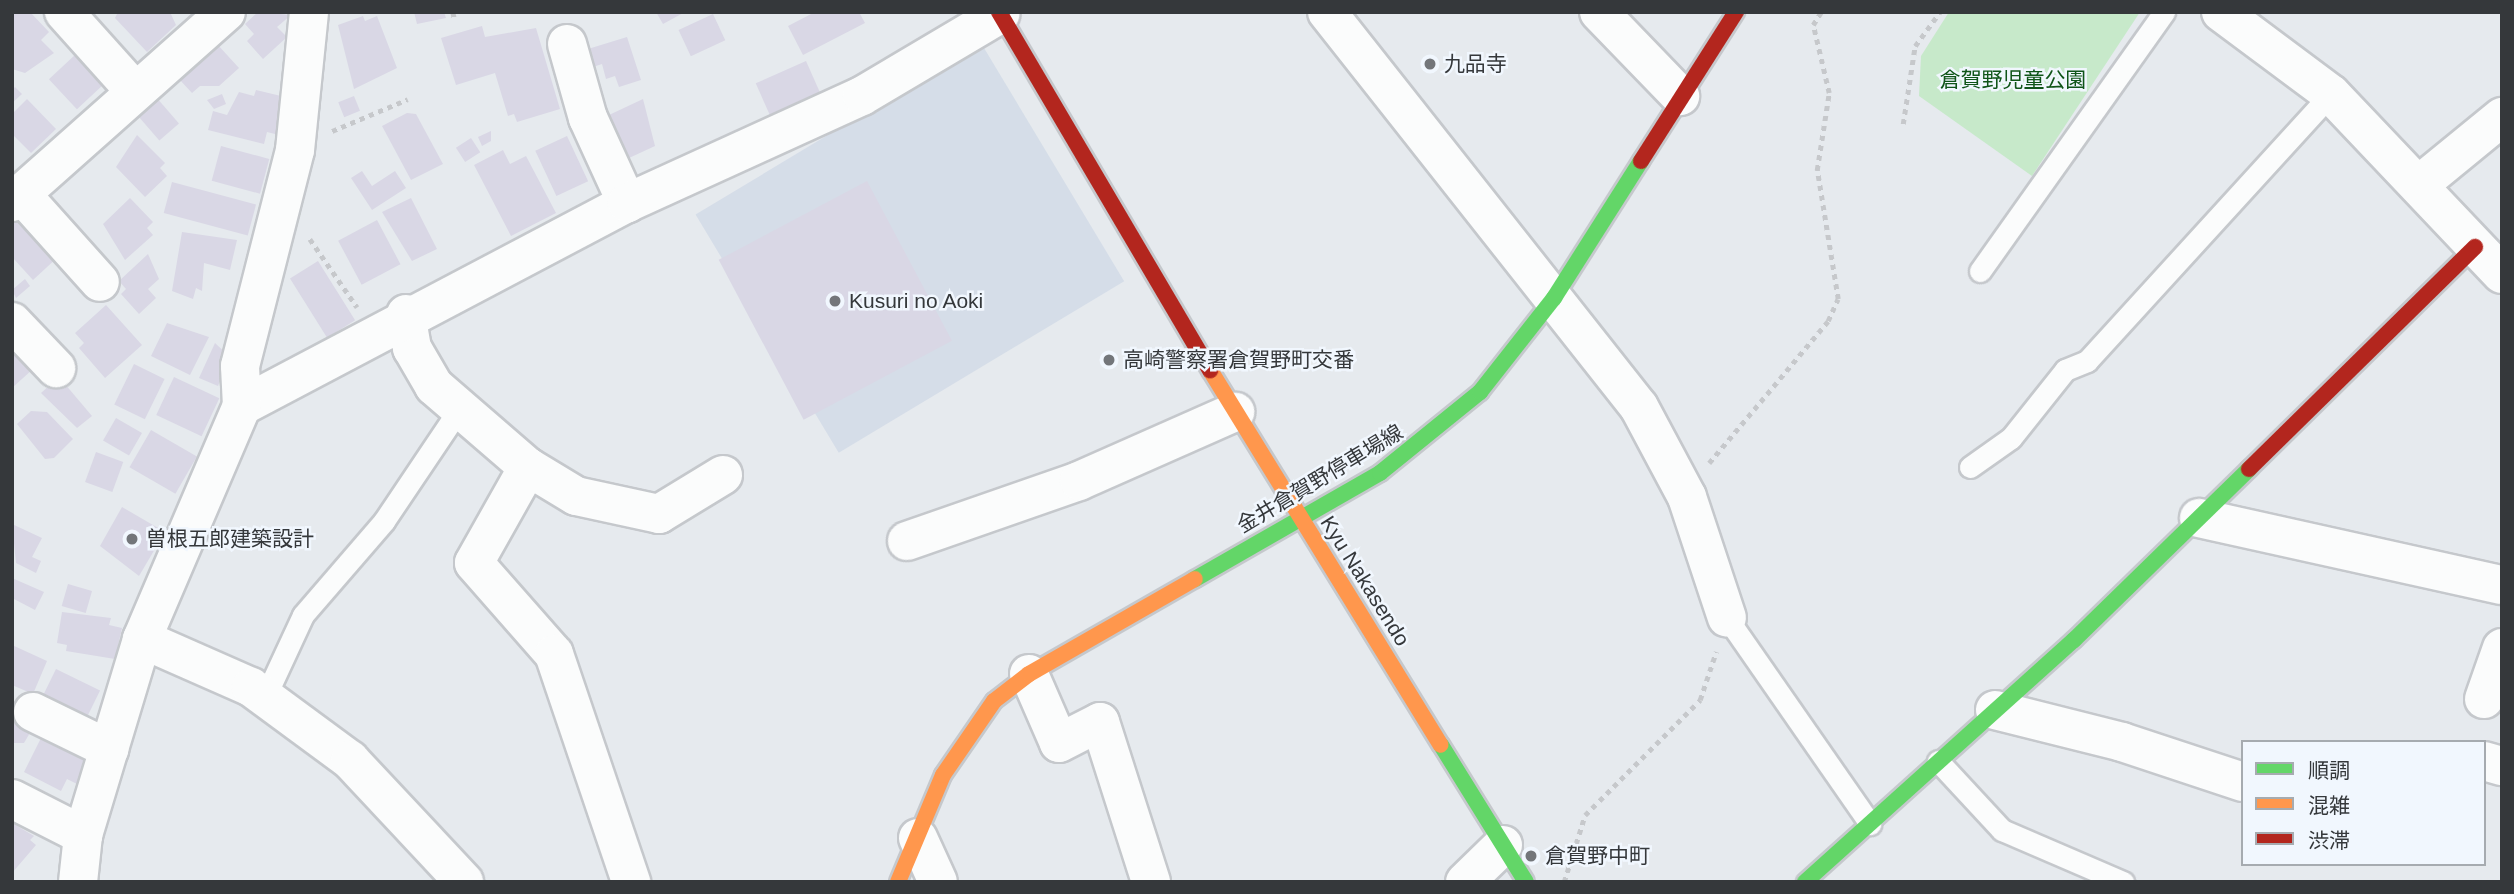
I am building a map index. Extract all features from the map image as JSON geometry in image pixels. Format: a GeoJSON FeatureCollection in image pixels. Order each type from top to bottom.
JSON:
{"type":"FeatureCollection","features":[{"type":"Feature","properties":{"kind":"main road","name":"金井倉賀野停車場線"},"geometry":{"type":"LineString","coordinates":[[898,882],[965,738],[993,701],[1029,674],[1300,515],[1380,472],[1455,415],[1553,298],[1736,12]]}},
{"type":"Feature","properties":{"kind":"main road","name":"Kyu Nakasendo"},"geometry":{"type":"LineString","coordinates":[[999,13],[1235,412],[1526,882]]}},
{"type":"Feature","properties":{"kind":"main road"},"geometry":{"type":"LineString","coordinates":[[1805,882],[1828,874],[1870,824],[2199,518],[2475,247]]}},
{"type":"Feature","properties":{"kind":"street"},"geometry":{"type":"LineString","coordinates":[[64,12],[135,91]]}},
{"type":"Feature","properties":{"kind":"street"},"geometry":{"type":"LineString","coordinates":[[100,282],[16,198],[226,12]]}},
{"type":"Feature","properties":{"kind":"street"},"geometry":{"type":"LineString","coordinates":[[78,882],[83,835],[142,639],[242,406],[240,366],[296,146],[309,12]]}},
{"type":"Feature","properties":{"kind":"street"},"geometry":{"type":"LineString","coordinates":[[1327,12],[1639,407],[1687,497],[1727,618]]}},
{"type":"Feature","properties":{"kind":"street"},"geometry":{"type":"LineString","coordinates":[[1599,12],[1680,96]]}},
{"type":"Feature","properties":{"kind":"street"},"geometry":{"type":"LineString","coordinates":[[2221,12],[2331,94],[2420,184],[2502,274]]}},
{"type":"Feature","properties":{"kind":"street"},"geometry":{"type":"LineString","coordinates":[[242,406],[390,323],[627,203],[862,96],[999,13]]}},
{"type":"Feature","properties":{"kind":"street"},"geometry":{"type":"LineString","coordinates":[[567,44],[588,118],[627,203]]}},
{"type":"Feature","properties":{"kind":"street"},"geometry":{"type":"LineString","coordinates":[[2420,184],[2502,117]]}},
{"type":"Feature","properties":{"kind":"street"},"geometry":{"type":"LineString","coordinates":[[12,322],[55,368]]}},
{"type":"Feature","properties":{"kind":"street"},"geometry":{"type":"LineString","coordinates":[[390,323],[412,348],[434,386],[528,467],[576,496],[659,514],[723,475]]}},
{"type":"Feature","properties":{"kind":"street"},"geometry":{"type":"LineString","coordinates":[[907,541],[1079,481],[1235,412]]}},
{"type":"Feature","properties":{"kind":"street"},"geometry":{"type":"LineString","coordinates":[[528,467],[474,563],[554,654],[631,882]]}},
{"type":"Feature","properties":{"kind":"street"},"geometry":{"type":"LineString","coordinates":[[2199,518],[2502,584]]}},
{"type":"Feature","properties":{"kind":"street"},"geometry":{"type":"LineString","coordinates":[[142,639],[265,697],[350,760],[464,882]]}},
{"type":"Feature","properties":{"kind":"street"},"geometry":{"type":"LineString","coordinates":[[2483,699],[2502,648]]}},
{"type":"Feature","properties":{"kind":"street"},"geometry":{"type":"LineString","coordinates":[[1029,674],[1059,743],[1100,722],[1151,882]]}},
{"type":"Feature","properties":{"kind":"street"},"geometry":{"type":"LineString","coordinates":[[1994,710],[2122,742],[2241,781]]}},
{"type":"Feature","properties":{"kind":"street"},"geometry":{"type":"LineString","coordinates":[[33,712],[109,749]]}},
{"type":"Feature","properties":{"kind":"street"},"geometry":{"type":"LineString","coordinates":[[12,799],[83,835]]}},
{"type":"Feature","properties":{"kind":"street"},"geometry":{"type":"LineString","coordinates":[[918,838],[938,882]]}},
{"type":"Feature","properties":{"kind":"street"},"geometry":{"type":"LineString","coordinates":[[1465,882],[1503,845]]}},
{"type":"Feature","properties":{"kind":"lane"},"geometry":{"type":"LineString","coordinates":[[1980,271],[2164,12]]}},
{"type":"Feature","properties":{"kind":"lane"},"geometry":{"type":"LineString","coordinates":[[1970,467],[2011,438],[2065,370],[2087,361],[2331,94]]}},
{"type":"Feature","properties":{"kind":"lane"},"geometry":{"type":"LineString","coordinates":[[265,697],[303,615],[384,521],[460,408]]}},
{"type":"Feature","properties":{"kind":"lane"},"geometry":{"type":"LineString","coordinates":[[1727,618],[1870,824]]}},
{"type":"Feature","properties":{"kind":"lane"},"geometry":{"type":"LineString","coordinates":[[1938,761],[2002,830],[2123,882]]}},
{"type":"Feature","properties":{"kind":"path"},"geometry":{"type":"LineString","coordinates":[[453,12],[454,21]]}},
{"type":"Feature","properties":{"kind":"path"},"geometry":{"type":"LineString","coordinates":[[1687,497],[1728,433],[1828,321],[1838,299],[1817,170],[1829,93],[1813,25],[1821,12]]}},
{"type":"Feature","properties":{"kind":"path"},"geometry":{"type":"LineString","coordinates":[[1903,124],[1915,46],[1940,12]]}},
{"type":"Feature","properties":{"kind":"path"},"geometry":{"type":"LineString","coordinates":[[296,146],[408,99]]}},
{"type":"Feature","properties":{"kind":"path"},"geometry":{"type":"LineString","coordinates":[[281,208],[390,323]]}},
{"type":"Feature","properties":{"kind":"path"},"geometry":{"type":"LineString","coordinates":[[1564,882],[1585,815],[1700,700],[1727,618]]}},
{"type":"Feature","properties":{"kind":"shaded area"},"geometry":{"type":"Polygon","coordinates":[[[981,43],[1124,281],[839,453],[696,215],[981,43]]]}},
{"type":"Feature","properties":{"kind":"green space","name":"倉賀野児童公園"},"geometry":{"type":"Polygon","coordinates":[[[1949,12],[2140,12],[2032,176],[1919,96],[1921,56],[1949,12]]]}},
{"type":"Feature","properties":{"kind":"building"},"geometry":{"type":"Polygon","coordinates":[[[12,12],[30,12],[49,32],[41,40],[54,53],[25,73],[12,69],[12,12]]]}},
{"type":"Feature","properties":{"kind":"building"},"geometry":{"type":"Polygon","coordinates":[[[118,12],[170,12],[176,25],[147,52],[115,18],[118,12]]]}},
{"type":"Feature","properties":{"kind":"building"},"geometry":{"type":"Polygon","coordinates":[[[258,12],[291,15],[277,27],[287,37],[263,59],[247,41],[254,34],[245,24],[258,12]]]}},
{"type":"Feature","properties":{"kind":"building"},"geometry":{"type":"Polygon","coordinates":[[[414,12],[444,12],[446,18],[417,24],[414,12]]]}},
{"type":"Feature","properties":{"kind":"building"},"geometry":{"type":"Polygon","coordinates":[[[656,12],[685,12],[663,24],[656,12]]]}},
{"type":"Feature","properties":{"kind":"building"},"geometry":{"type":"Polygon","coordinates":[[[815,12],[859,12],[865,23],[803,55],[788,26],[815,12]]]}},
{"type":"Feature","properties":{"kind":"building"},"geometry":{"type":"Polygon","coordinates":[[[713,14],[725,40],[691,56],[679,30],[713,14]]]}},
{"type":"Feature","properties":{"kind":"building"},"geometry":{"type":"Polygon","coordinates":[[[363,16],[365,21],[377,16],[397,68],[354,89],[338,25],[363,16]]]}},
{"type":"Feature","properties":{"kind":"building"},"geometry":{"type":"Polygon","coordinates":[[[482,26],[485,37],[536,28],[560,109],[517,122],[514,114],[508,116],[495,73],[456,85],[441,38],[482,26]]]}},
{"type":"Feature","properties":{"kind":"building"},"geometry":{"type":"Polygon","coordinates":[[[627,37],[641,80],[619,87],[615,76],[606,79],[602,64],[593,67],[588,49],[627,37]]]}},
{"type":"Feature","properties":{"kind":"building"},"geometry":{"type":"Polygon","coordinates":[[[217,44],[239,68],[219,86],[200,86],[192,93],[179,79],[217,44]]]}},
{"type":"Feature","properties":{"kind":"building"},"geometry":{"type":"Polygon","coordinates":[[[76,54],[104,84],[77,109],[49,79],[76,54]]]}},
{"type":"Feature","properties":{"kind":"building"},"geometry":{"type":"Polygon","coordinates":[[[806,61],[821,94],[770,116],[756,83],[806,61]]]}},
{"type":"Feature","properties":{"kind":"building"},"geometry":{"type":"Polygon","coordinates":[[[15,87],[22,94],[12,103],[12,90],[15,87]]]}},
{"type":"Feature","properties":{"kind":"building"},"geometry":{"type":"Polygon","coordinates":[[[256,90],[281,96],[279,135],[267,132],[264,144],[208,130],[213,111],[227,115],[239,92],[254,96],[256,90]]]}},
{"type":"Feature","properties":{"kind":"building"},"geometry":{"type":"Polygon","coordinates":[[[222,94],[226,104],[214,109],[207,100],[222,94]]]}},
{"type":"Feature","properties":{"kind":"building"},"geometry":{"type":"Polygon","coordinates":[[[354,96],[360,111],[344,117],[338,102],[354,96]]]}},
{"type":"Feature","properties":{"kind":"building"},"geometry":{"type":"Polygon","coordinates":[[[156,97],[179,123],[159,140],[136,114],[156,97]]]}},
{"type":"Feature","properties":{"kind":"building"},"geometry":{"type":"Polygon","coordinates":[[[27,99],[56,129],[31,153],[12,134],[12,114],[27,99]]]}},
{"type":"Feature","properties":{"kind":"building"},"geometry":{"type":"Polygon","coordinates":[[[643,99],[655,146],[629,158],[609,115],[643,99]]]}},
{"type":"Feature","properties":{"kind":"building"},"geometry":{"type":"Polygon","coordinates":[[[407,113],[416,114],[443,164],[411,180],[382,126],[407,113]]]}},
{"type":"Feature","properties":{"kind":"building"},"geometry":{"type":"Polygon","coordinates":[[[491,131],[491,141],[482,146],[478,137],[491,131]]]}},
{"type":"Feature","properties":{"kind":"building"},"geometry":{"type":"Polygon","coordinates":[[[137,135],[165,163],[160,168],[167,176],[145,197],[116,167],[137,135]]]}},
{"type":"Feature","properties":{"kind":"building"},"geometry":{"type":"Polygon","coordinates":[[[567,136],[588,181],[556,196],[535,151],[567,136]]]}},
{"type":"Feature","properties":{"kind":"building"},"geometry":{"type":"Polygon","coordinates":[[[471,138],[480,152],[465,162],[456,148],[471,138]]]}},
{"type":"Feature","properties":{"kind":"building"},"geometry":{"type":"Polygon","coordinates":[[[221,146],[269,159],[260,194],[212,181],[221,146]]]}},
{"type":"Feature","properties":{"kind":"building"},"geometry":{"type":"Polygon","coordinates":[[[503,150],[510,164],[526,156],[556,213],[511,236],[474,165],[503,150]]]}},
{"type":"Feature","properties":{"kind":"building"},"geometry":{"type":"Polygon","coordinates":[[[362,171],[372,186],[395,171],[406,188],[372,210],[351,178],[362,171]]]}},
{"type":"Feature","properties":{"kind":"building","name":"Kusuri no Aoki"},"geometry":{"type":"Polygon","coordinates":[[[867,181],[952,341],[804,420],[719,260],[867,181]]]}},
{"type":"Feature","properties":{"kind":"building"},"geometry":{"type":"Polygon","coordinates":[[[172,182],[256,205],[248,235],[164,213],[172,182]]]}},
{"type":"Feature","properties":{"kind":"building"},"geometry":{"type":"Polygon","coordinates":[[[130,198],[153,222],[147,228],[153,235],[125,260],[103,224],[130,198]]]}},
{"type":"Feature","properties":{"kind":"building"},"geometry":{"type":"Polygon","coordinates":[[[411,198],[437,249],[412,261],[382,212],[411,198]]]}},
{"type":"Feature","properties":{"kind":"building"},"geometry":{"type":"Polygon","coordinates":[[[19,219],[59,256],[33,280],[12,257],[12,225],[19,219]]]}},
{"type":"Feature","properties":{"kind":"building"},"geometry":{"type":"Polygon","coordinates":[[[377,220],[400,264],[362,285],[338,241],[377,220]]]}},
{"type":"Feature","properties":{"kind":"building"},"geometry":{"type":"Polygon","coordinates":[[[182,232],[237,240],[230,270],[204,263],[202,291],[196,288],[193,299],[172,291],[182,232]]]}},
{"type":"Feature","properties":{"kind":"building"},"geometry":{"type":"Polygon","coordinates":[[[148,254],[159,279],[148,289],[156,298],[139,314],[121,294],[126,289],[119,281],[148,254]]]}},
{"type":"Feature","properties":{"kind":"building"},"geometry":{"type":"Polygon","coordinates":[[[318,261],[355,320],[327,338],[290,278],[318,261]]]}},
{"type":"Feature","properties":{"kind":"building"},"geometry":{"type":"Polygon","coordinates":[[[25,279],[30,286],[16,298],[12,290],[25,279]]]}},
{"type":"Feature","properties":{"kind":"building"},"geometry":{"type":"Polygon","coordinates":[[[106,305],[142,345],[105,378],[79,348],[84,343],[75,333],[106,305]]]}},
{"type":"Feature","properties":{"kind":"building"},"geometry":{"type":"Polygon","coordinates":[[[167,323],[209,337],[190,375],[151,356],[167,323]]]}},
{"type":"Feature","properties":{"kind":"building"},"geometry":{"type":"Polygon","coordinates":[[[215,343],[230,357],[218,386],[199,378],[215,343]]]}},
{"type":"Feature","properties":{"kind":"building"},"geometry":{"type":"Polygon","coordinates":[[[12,353],[33,369],[12,388],[12,353]]]}},
{"type":"Feature","properties":{"kind":"building"},"geometry":{"type":"Polygon","coordinates":[[[134,364],[165,379],[145,419],[114,404],[134,364]]]}},
{"type":"Feature","properties":{"kind":"building"},"geometry":{"type":"Polygon","coordinates":[[[59,377],[92,416],[77,428],[41,393],[59,377]]]}},
{"type":"Feature","properties":{"kind":"building"},"geometry":{"type":"Polygon","coordinates":[[[174,377],[219,398],[202,436],[156,415],[174,377]]]}},
{"type":"Feature","properties":{"kind":"building"},"geometry":{"type":"Polygon","coordinates":[[[31,411],[47,412],[73,439],[54,458],[45,459],[17,424],[31,411]]]}},
{"type":"Feature","properties":{"kind":"building"},"geometry":{"type":"Polygon","coordinates":[[[116,418],[142,433],[129,456],[103,441],[116,418]]]}},
{"type":"Feature","properties":{"kind":"building"},"geometry":{"type":"Polygon","coordinates":[[[151,430],[197,456],[175,494],[130,467],[151,430]]]}},
{"type":"Feature","properties":{"kind":"building"},"geometry":{"type":"Polygon","coordinates":[[[96,452],[123,462],[112,492],[85,482],[96,452]]]}},
{"type":"Feature","properties":{"kind":"building","name":"曽根五郎建築設計"},"geometry":{"type":"Polygon","coordinates":[[[122,507],[165,532],[139,576],[100,546],[122,507]]]}},
{"type":"Feature","properties":{"kind":"building"},"geometry":{"type":"Polygon","coordinates":[[[12,524],[42,538],[32,557],[41,561],[36,573],[16,563],[12,524]]]}},
{"type":"Feature","properties":{"kind":"building"},"geometry":{"type":"Polygon","coordinates":[[[12,578],[44,592],[35,610],[12,598],[12,578]]]}},
{"type":"Feature","properties":{"kind":"building"},"geometry":{"type":"Polygon","coordinates":[[[68,584],[92,591],[86,613],[62,606],[68,584]]]}},
{"type":"Feature","properties":{"kind":"building"},"geometry":{"type":"Polygon","coordinates":[[[62,612],[111,618],[109,625],[122,628],[115,659],[66,651],[67,645],[57,643],[62,612]]]}},
{"type":"Feature","properties":{"kind":"building"},"geometry":{"type":"Polygon","coordinates":[[[12,645],[47,661],[33,694],[12,685],[12,645]]]}},
{"type":"Feature","properties":{"kind":"building"},"geometry":{"type":"Polygon","coordinates":[[[56,669],[100,690],[84,723],[40,701],[56,669]]]}},
{"type":"Feature","properties":{"kind":"building"},"geometry":{"type":"Polygon","coordinates":[[[12,713],[34,726],[24,743],[12,743],[12,713]]]}},
{"type":"Feature","properties":{"kind":"building"},"geometry":{"type":"Polygon","coordinates":[[[43,734],[90,757],[77,784],[67,779],[61,791],[24,772],[43,734]]]}},
{"type":"Feature","properties":{"kind":"building"},"geometry":{"type":"Polygon","coordinates":[[[12,823],[34,836],[30,840],[36,845],[12,873],[12,823]]]}},
{"type":"Feature","properties":{"kind":"traffic: fast"},"geometry":{"type":"LineString","coordinates":[[1195,579],[1380,473],[1480,392],[1554,298],[1641,161]]}},
{"type":"Feature","properties":{"kind":"traffic: fast"},"geometry":{"type":"LineString","coordinates":[[1805,882],[2074,640],[2249,469]]}},
{"type":"Feature","properties":{"kind":"traffic: fast"},"geometry":{"type":"LineString","coordinates":[[1441,745],[1526,882]]}},
{"type":"Feature","properties":{"kind":"traffic: slow"},"geometry":{"type":"LineString","coordinates":[[1210,370],[1441,745]]}},
{"type":"Feature","properties":{"kind":"traffic: slow"},"geometry":{"type":"LineString","coordinates":[[898,882],[943,775],[994,701],[1029,674],[1195,579]]}},
{"type":"Feature","properties":{"kind":"traffic: jam"},"geometry":{"type":"LineString","coordinates":[[999,12],[1210,370]]}},
{"type":"Feature","properties":{"kind":"traffic: jam"},"geometry":{"type":"LineString","coordinates":[[1641,161],[1736,12]]}},
{"type":"Feature","properties":{"kind":"traffic: jam"},"geometry":{"type":"LineString","coordinates":[[2249,469],[2475,247]]}},
{"type":"Feature","properties":{"kind":"place","name":"九品寺"},"geometry":{"type":"Point","coordinates":[1430,64]}},
{"type":"Feature","properties":{"kind":"place","name":"Kusuri no Aoki"},"geometry":{"type":"Point","coordinates":[835,301]}},
{"type":"Feature","properties":{"kind":"place","name":"高崎警察署倉賀野町交番"},"geometry":{"type":"Point","coordinates":[1109,360]}},
{"type":"Feature","properties":{"kind":"place","name":"曽根五郎建築設計"},"geometry":{"type":"Point","coordinates":[132,539]}},
{"type":"Feature","properties":{"kind":"place","name":"倉賀野中町"},"geometry":{"type":"Point","coordinates":[1531,856]}}]}
